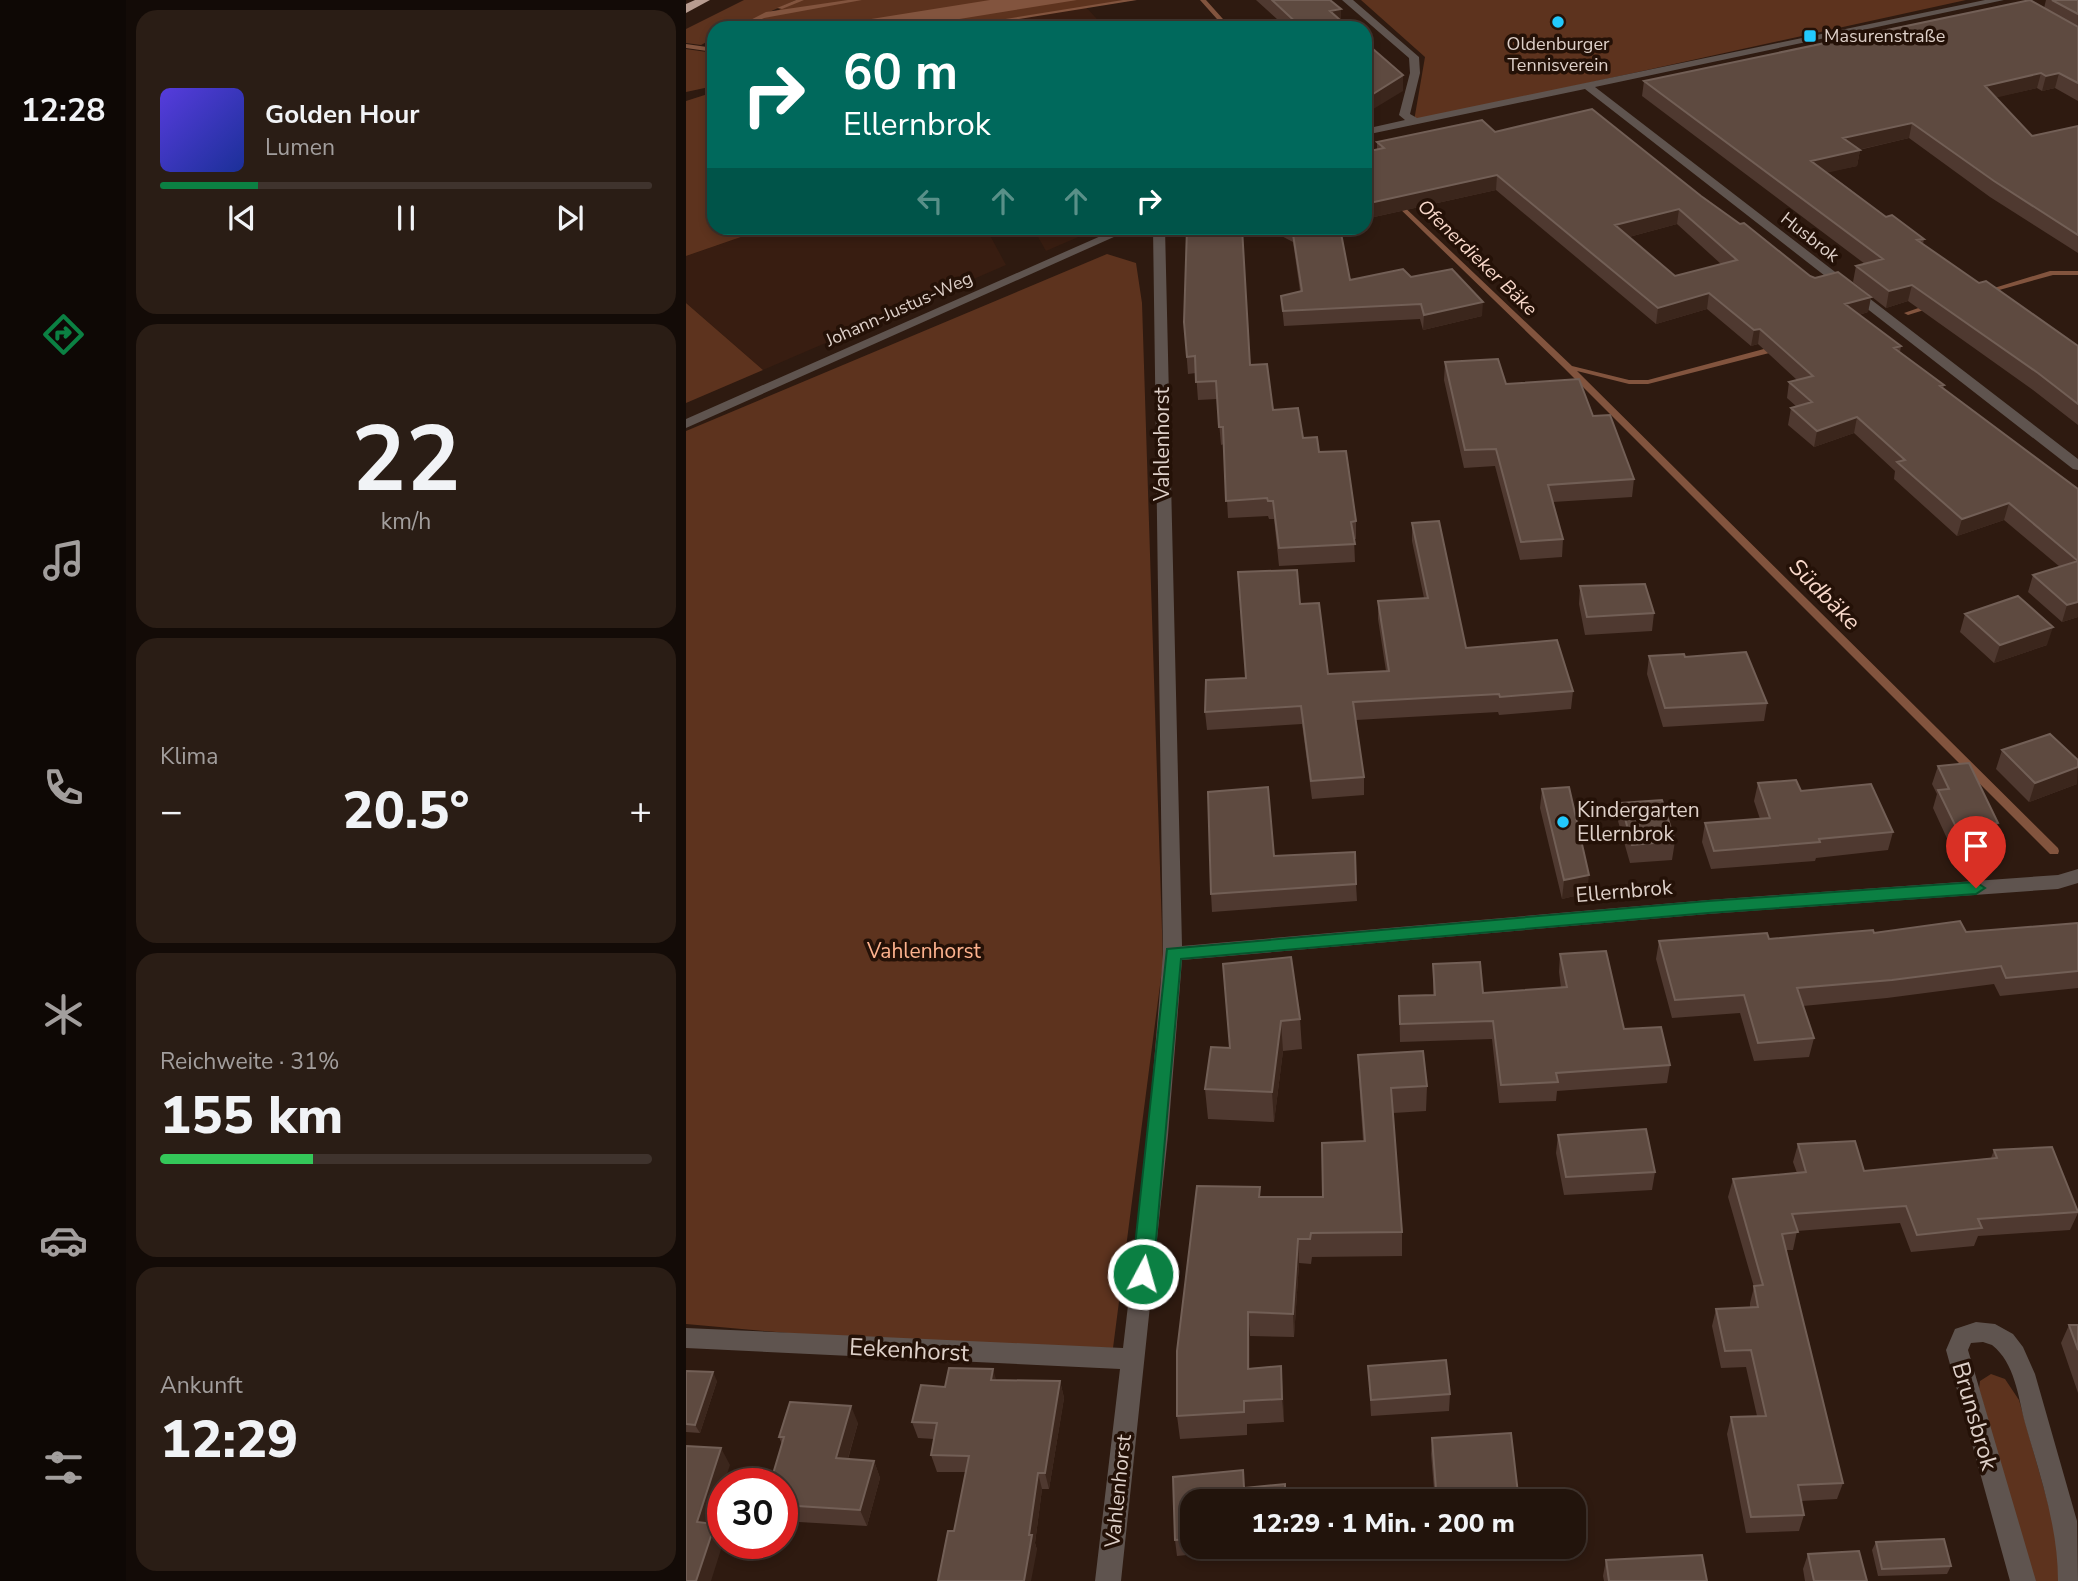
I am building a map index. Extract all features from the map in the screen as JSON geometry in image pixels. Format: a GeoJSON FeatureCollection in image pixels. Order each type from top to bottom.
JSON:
{"type":"FeatureCollection","features":[{"type":"Feature","properties":{"kind":"highway"},"geometry":{"type":"LineString","coordinates":[[686,9],[704,0]]}},
{"type":"Feature","properties":{"kind":"street"},"geometry":{"type":"LineString","coordinates":[[1347,0],[1372,21]]}},
{"type":"Feature","properties":{"kind":"street"},"geometry":{"type":"LineString","coordinates":[[1372,130],[1999,0]]}},
{"type":"Feature","properties":{"kind":"street"},"geometry":{"type":"LineString","coordinates":[[1372,21],[1414,57],[1415,73],[1404,115],[1414,121]]}},
{"type":"Feature","properties":{"kind":"street","name":"Husbrok"},"geometry":{"type":"LineString","coordinates":[[1588,87],[2078,466]]}},
{"type":"Feature","properties":{"kind":"street","name":"Johann-Justus-Weg"},"geometry":{"type":"LineString","coordinates":[[686,424],[1112,235]]}},
{"type":"Feature","properties":{"kind":"street","name":"Vahlenhorst"},"geometry":{"type":"LineString","coordinates":[[1108,1581],[1157,1144],[1173,954],[1159,235]]}},
{"type":"Feature","properties":{"kind":"street","name":"Ellernbrok"},"geometry":{"type":"LineString","coordinates":[[1173,954],[1734,905],[2058,882],[2078,876]]}},
{"type":"Feature","properties":{"kind":"street","name":"Brunsbrok"},"geometry":{"type":"LineString","coordinates":[[2023,1581],[1957,1350],[1963,1336],[1977,1330],[1997,1334],[2011,1348],[2026,1385],[2064,1520],[2071,1581]]}},
{"type":"Feature","properties":{"kind":"street","name":"Eekenhorst"},"geometry":{"type":"LineString","coordinates":[[686,1338],[1133,1359]]}},
{"type":"Feature","properties":{"kind":"shaded area"},"geometry":{"type":"Polygon","coordinates":[[[990,0],[1077,0],[947,21],[859,21],[990,0]]]}},
{"type":"Feature","properties":{"kind":"shaded area"},"geometry":{"type":"Polygon","coordinates":[[[1086,7],[1099,21],[1001,21],[1086,7]]]}},
{"type":"Feature","properties":{"kind":"shaded area"},"geometry":{"type":"Polygon","coordinates":[[[747,235],[990,235],[1006,265],[763,370],[686,303],[686,256],[747,235]]]}},
{"type":"Feature","properties":{"kind":"shaded area"},"geometry":{"type":"Polygon","coordinates":[[[1037,235],[1083,235],[1046,251],[1037,235]]]}},
{"type":"Feature","properties":{"kind":"green space"},"geometry":{"type":"Polygon","coordinates":[[[744,0],[796,0],[750,21],[707,21],[707,42],[701,45],[686,43],[686,29],[744,0]]]}},
{"type":"Feature","properties":{"kind":"green space"},"geometry":{"type":"Polygon","coordinates":[[[801,0],[1134,0],[998,21],[754,21],[801,0]]]}},
{"type":"Feature","properties":{"kind":"green space"},"geometry":{"type":"Polygon","coordinates":[[[1361,0],[1966,0],[1414,121],[1425,57],[1361,0]]]}},
{"type":"Feature","properties":{"kind":"green space"},"geometry":{"type":"Polygon","coordinates":[[[686,49],[707,52],[707,88],[686,92],[686,49]]]}},
{"type":"Feature","properties":{"kind":"green space"},"geometry":{"type":"Polygon","coordinates":[[[707,94],[707,235],[747,235],[686,256],[686,101],[707,94]]]}},
{"type":"Feature","properties":{"kind":"green space","name":"Vahlenhorst"},"geometry":{"type":"Polygon","coordinates":[[[1107,254],[1136,263],[1142,303],[1163,962],[1113,1348],[856,1339],[686,1324],[686,431],[1107,254]]]}},
{"type":"Feature","properties":{"kind":"green space"},"geometry":{"type":"Polygon","coordinates":[[[686,303],[763,370],[686,403],[686,303]]]}},
{"type":"Feature","properties":{"kind":"green space"},"geometry":{"type":"Polygon","coordinates":[[[1991,1374],[2005,1379],[2019,1400],[2057,1535],[2060,1581],[2034,1581],[1979,1389],[1980,1381],[1991,1374]]]}},
{"type":"Feature","properties":{"kind":"building"},"geometry":{"type":"Polygon","coordinates":[[[1272,0],[1330,0],[1341,9],[1330,11],[1341,21],[1294,21],[1272,0]]]}},
{"type":"Feature","properties":{"kind":"building"},"geometry":{"type":"Polygon","coordinates":[[[2030,0],[2078,27],[2078,83],[2059,73],[2046,76],[2041,73],[1985,86],[2032,136],[2078,126],[2078,235],[1994,181],[1912,123],[1843,138],[1860,150],[1811,161],[1886,217],[1892,215],[1924,239],[1917,240],[1979,283],[1986,281],[2078,346],[2078,404],[1912,285],[1889,291],[1856,266],[1883,259],[1644,81],[2030,0]]]}},
{"type":"Feature","properties":{"kind":"building"},"geometry":{"type":"Polygon","coordinates":[[[2052,0],[2078,0],[2078,14],[2052,0]]]}},
{"type":"Feature","properties":{"kind":"building"},"geometry":{"type":"Polygon","coordinates":[[[1372,48],[1403,75],[1372,95],[1372,48]]]}},
{"type":"Feature","properties":{"kind":"building"},"geometry":{"type":"Polygon","coordinates":[[[1592,109],[1701,196],[1740,224],[1744,223],[1810,276],[1815,278],[1838,272],[1871,297],[1845,304],[1901,346],[1894,348],[1944,385],[1940,386],[2078,489],[2078,561],[2009,503],[1962,519],[1897,462],[1905,460],[1857,417],[1817,431],[1791,408],[1812,402],[1789,382],[1813,376],[1760,329],[1754,330],[1709,293],[1658,308],[1497,175],[1372,202],[1372,151],[1384,148],[1377,142],[1482,120],[1495,132],[1592,109]],[[1679,209],[1615,225],[1675,276],[1737,260],[1679,209]]]}},
{"type":"Feature","properties":{"kind":"building"},"geometry":{"type":"Polygon","coordinates":[[[1187,235],[1242,235],[1250,365],[1267,364],[1273,410],[1298,408],[1303,438],[1317,437],[1319,452],[1346,451],[1356,521],[1351,522],[1355,544],[1279,548],[1273,501],[1268,501],[1267,498],[1226,501],[1223,427],[1219,427],[1216,381],[1196,382],[1195,356],[1187,357],[1184,322],[1187,235]]]}},
{"type":"Feature","properties":{"kind":"building"},"geometry":{"type":"Polygon","coordinates":[[[1293,235],[1341,235],[1350,280],[1403,269],[1411,277],[1452,269],[1483,302],[1424,315],[1421,304],[1283,311],[1281,296],[1302,291],[1293,235]]]}},
{"type":"Feature","properties":{"kind":"building"},"geometry":{"type":"Polygon","coordinates":[[[1498,359],[1506,384],[1579,379],[1593,416],[1610,415],[1634,479],[1548,485],[1563,539],[1521,542],[1496,449],[1465,450],[1445,362],[1498,359]]]}},
{"type":"Feature","properties":{"kind":"building"},"geometry":{"type":"Polygon","coordinates":[[[1439,521],[1466,648],[1557,640],[1573,691],[1500,697],[1499,694],[1353,702],[1364,777],[1311,781],[1301,706],[1205,712],[1206,680],[1246,678],[1238,572],[1297,570],[1300,604],[1319,603],[1328,674],[1389,671],[1378,601],[1428,598],[1412,523],[1439,521]]]}},
{"type":"Feature","properties":{"kind":"building"},"geometry":{"type":"Polygon","coordinates":[[[2078,561],[2078,602],[2067,605],[2033,575],[2078,561]]]}},
{"type":"Feature","properties":{"kind":"building"},"geometry":{"type":"Polygon","coordinates":[[[1645,584],[1654,613],[1587,617],[1580,586],[1645,584]]]}},
{"type":"Feature","properties":{"kind":"building"},"geometry":{"type":"Polygon","coordinates":[[[2018,596],[2053,627],[2000,645],[1965,614],[2018,596]]]}},
{"type":"Feature","properties":{"kind":"building"},"geometry":{"type":"Polygon","coordinates":[[[1746,652],[1767,703],[1665,708],[1649,656],[1684,654],[1685,657],[1746,652]]]}},
{"type":"Feature","properties":{"kind":"building"},"geometry":{"type":"Polygon","coordinates":[[[2050,734],[2078,760],[2078,767],[2035,783],[2002,750],[2050,734]]]}},
{"type":"Feature","properties":{"kind":"building"},"geometry":{"type":"Polygon","coordinates":[[[1969,763],[1998,823],[1956,827],[1938,790],[1949,789],[1938,766],[1969,763]]]}},
{"type":"Feature","properties":{"kind":"building"},"geometry":{"type":"Polygon","coordinates":[[[1796,780],[1801,791],[1871,784],[1893,832],[1819,839],[1820,842],[1714,851],[1705,823],[1770,818],[1758,783],[1796,780]]]}},
{"type":"Feature","properties":{"kind":"building"},"geometry":{"type":"Polygon","coordinates":[[[1268,787],[1274,856],[1355,852],[1356,884],[1211,894],[1208,792],[1268,787]]]}},
{"type":"Feature","properties":{"kind":"building","name":"Kindergarten Ellernbrok"},"geometry":{"type":"Polygon","coordinates":[[[1569,787],[1589,875],[1564,880],[1542,789],[1569,787]]]}},
{"type":"Feature","properties":{"kind":"building"},"geometry":{"type":"Polygon","coordinates":[[[1662,800],[1675,841],[1632,845],[1621,803],[1662,800]]]}},
{"type":"Feature","properties":{"kind":"building"},"geometry":{"type":"Polygon","coordinates":[[[1960,921],[1966,932],[2078,923],[2078,971],[2006,978],[2001,966],[1892,980],[1797,988],[1814,1038],[1758,1043],[1744,995],[1675,1000],[1659,941],[1767,933],[1769,939],[1873,930],[1874,933],[1960,921]]]}},
{"type":"Feature","properties":{"kind":"building"},"geometry":{"type":"Polygon","coordinates":[[[1606,951],[1624,1029],[1661,1027],[1670,1065],[1556,1073],[1558,1082],[1501,1085],[1493,1021],[1400,1024],[1399,996],[1435,995],[1433,964],[1480,962],[1483,993],[1567,987],[1560,954],[1606,951]]]}},
{"type":"Feature","properties":{"kind":"building"},"geometry":{"type":"Polygon","coordinates":[[[1291,957],[1300,1019],[1281,1021],[1272,1092],[1205,1089],[1211,1047],[1230,1048],[1223,964],[1291,957]]]}},
{"type":"Feature","properties":{"kind":"building"},"geometry":{"type":"Polygon","coordinates":[[[1423,1051],[1427,1086],[1391,1088],[1402,1232],[1311,1233],[1310,1239],[1298,1239],[1293,1314],[1248,1312],[1248,1369],[1281,1366],[1282,1399],[1244,1401],[1244,1412],[1177,1416],[1177,1351],[1197,1186],[1260,1187],[1259,1197],[1323,1197],[1322,1143],[1365,1141],[1358,1055],[1423,1051]]]}},
{"type":"Feature","properties":{"kind":"building"},"geometry":{"type":"Polygon","coordinates":[[[1646,1129],[1655,1172],[1566,1177],[1558,1135],[1646,1129]]]}},
{"type":"Feature","properties":{"kind":"building"},"geometry":{"type":"Polygon","coordinates":[[[1855,1141],[1864,1171],[1997,1158],[1994,1150],[2052,1147],[2078,1212],[1978,1219],[1982,1228],[1917,1235],[1906,1206],[1792,1214],[1798,1232],[1782,1234],[1843,1483],[1798,1485],[1804,1515],[1751,1517],[1731,1417],[1766,1416],[1751,1350],[1725,1351],[1716,1309],[1758,1307],[1754,1286],[1763,1285],[1733,1179],[1806,1172],[1798,1144],[1855,1141]]]}},
{"type":"Feature","properties":{"kind":"building"},"geometry":{"type":"Polygon","coordinates":[[[2069,1325],[2078,1325],[2078,1350],[2069,1325]]]}},
{"type":"Feature","properties":{"kind":"building"},"geometry":{"type":"Polygon","coordinates":[[[1446,1360],[1450,1394],[1371,1400],[1368,1366],[1446,1360]]]}},
{"type":"Feature","properties":{"kind":"building"},"geometry":{"type":"Polygon","coordinates":[[[949,1368],[993,1369],[991,1380],[1060,1381],[1045,1473],[1038,1473],[1024,1581],[938,1581],[948,1531],[954,1531],[969,1456],[931,1455],[937,1423],[912,1422],[921,1385],[945,1387],[949,1368]]]}},
{"type":"Feature","properties":{"kind":"building"},"geometry":{"type":"Polygon","coordinates":[[[686,1371],[713,1372],[695,1425],[686,1424],[686,1371]]]}},
{"type":"Feature","properties":{"kind":"building"},"geometry":{"type":"Polygon","coordinates":[[[790,1402],[851,1406],[836,1458],[874,1461],[860,1510],[798,1506],[798,1468],[775,1468],[784,1437],[779,1437],[790,1402]]]}},
{"type":"Feature","properties":{"kind":"building"},"geometry":{"type":"Polygon","coordinates":[[[1511,1433],[1517,1489],[1436,1489],[1432,1438],[1511,1433]]]}},
{"type":"Feature","properties":{"kind":"building"},"geometry":{"type":"Polygon","coordinates":[[[686,1446],[721,1448],[715,1468],[707,1468],[707,1491],[697,1522],[707,1523],[707,1548],[696,1581],[686,1581],[686,1446]]]}},
{"type":"Feature","properties":{"kind":"building"},"geometry":{"type":"Polygon","coordinates":[[[1243,1470],[1244,1488],[1285,1484],[1285,1489],[1180,1489],[1180,1540],[1175,1540],[1173,1477],[1243,1470]]]}},
{"type":"Feature","properties":{"kind":"building"},"geometry":{"type":"Polygon","coordinates":[[[1944,1539],[1951,1566],[1882,1569],[1876,1542],[1944,1539]]]}},
{"type":"Feature","properties":{"kind":"building"},"geometry":{"type":"Polygon","coordinates":[[[1859,1551],[1867,1581],[1814,1581],[1808,1554],[1859,1551]]]}},
{"type":"Feature","properties":{"kind":"building"},"geometry":{"type":"Polygon","coordinates":[[[1702,1555],[1707,1581],[1609,1581],[1606,1560],[1702,1555]]]}},
{"type":"Feature","properties":{"kind":"waterway"},"geometry":{"type":"LineString","coordinates":[[780,8],[801,0]]}},
{"type":"Feature","properties":{"kind":"waterway"},"geometry":{"type":"LineString","coordinates":[[762,16],[859,0]]}},
{"type":"Feature","properties":{"kind":"waterway","name":"Ofenerdieker Bäke"},"geometry":{"type":"LineString","coordinates":[[998,21],[1134,0]]}},
{"type":"Feature","properties":{"kind":"waterway","name":"Ofenerdieker Bäke"},"geometry":{"type":"LineString","coordinates":[[1203,0],[1222,21]]}},
{"type":"Feature","properties":{"kind":"waterway"},"geometry":{"type":"LineString","coordinates":[[762,16],[766,14]]}},
{"type":"Feature","properties":{"kind":"waterway"},"geometry":{"type":"LineString","coordinates":[[752,21],[762,16]]}},
{"type":"Feature","properties":{"kind":"waterway","name":"Ofenerdieker Bäke"},"geometry":{"type":"LineString","coordinates":[[686,46],[707,49]]}},
{"type":"Feature","properties":{"kind":"waterway","name":"Südbäke"},"geometry":{"type":"LineString","coordinates":[[1396,202],[1567,366],[2054,851]]}},
{"type":"Feature","properties":{"kind":"waterway","name":"Ofenerdieker Bäke"},"geometry":{"type":"LineString","coordinates":[[1985,292],[2053,273],[2078,273]]}},
{"type":"Feature","properties":{"kind":"waterway","name":"Ofenerdieker Bäke"},"geometry":{"type":"LineString","coordinates":[[1908,313],[1933,306]]}},
{"type":"Feature","properties":{"kind":"waterway"},"geometry":{"type":"LineString","coordinates":[[1573,368],[1629,382],[1648,382],[1778,348]]}},
{"type":"Feature","properties":{"kind":"place","name":"Oldenburger Tennisverein"},"geometry":{"type":"Point","coordinates":[1558,22]}},
{"type":"Feature","properties":{"kind":"place","name":"Masurenstraße"},"geometry":{"type":"Point","coordinates":[1810,36]}},
{"type":"Feature","properties":{"kind":"place","name":"Kindergarten Ellernbrok"},"geometry":{"type":"Point","coordinates":[1563,822]}},
{"type":"Feature","properties":{"kind":"route"},"geometry":{"type":"LineString","coordinates":[[1143,1274],[1173,954],[1708,907],[1976,888]]}}]}
